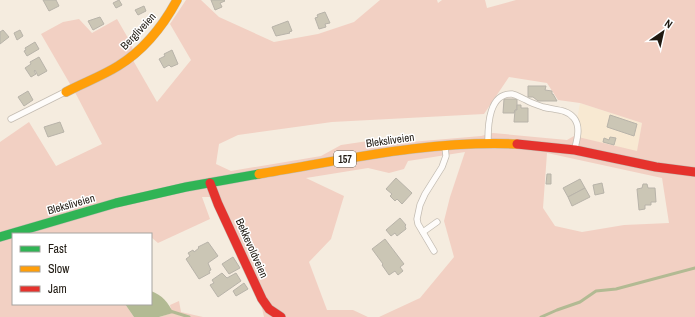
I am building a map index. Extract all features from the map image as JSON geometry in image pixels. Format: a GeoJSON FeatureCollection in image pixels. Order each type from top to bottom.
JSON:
{"type":"FeatureCollection","features":[{"type":"Feature","properties":{"kind":"main road","name":"Bergliveien"},"geometry":{"type":"LineString","coordinates":[[66,92],[119,66],[132,56],[160,26],[177,0]]}},
{"type":"Feature","properties":{"kind":"main road","name":"Bleksliveien"},"geometry":{"type":"LineString","coordinates":[[0,236],[116,203],[172,190],[376,154],[445,145],[488,143],[533,145],[575,150],[656,167],[695,172]]}},
{"type":"Feature","properties":{"kind":"main road","name":"Bekkevoldveien"},"geometry":{"type":"LineString","coordinates":[[210,183],[218,204],[262,299],[269,309],[281,317]]}},
{"type":"Feature","properties":{"kind":"lane"},"geometry":{"type":"LineString","coordinates":[[11,119],[66,92]]}},
{"type":"Feature","properties":{"kind":"lane"},"geometry":{"type":"LineString","coordinates":[[488,143],[489,126],[493,105],[501,96],[514,94],[527,101],[544,107],[557,109],[575,119],[578,133],[575,150]]}},
{"type":"Feature","properties":{"kind":"lane"},"geometry":{"type":"LineString","coordinates":[[434,251],[418,224],[418,219],[420,205],[425,194],[442,167],[446,156],[445,145]]}},
{"type":"Feature","properties":{"kind":"lane"},"geometry":{"type":"LineString","coordinates":[[423,232],[437,222]]}},
{"type":"Feature","properties":{"kind":"shaded area"},"geometry":{"type":"Polygon","coordinates":[[[186,0],[201,0],[219,17],[274,42],[318,34],[354,22],[380,0],[437,0],[438,3],[442,0],[485,0],[487,8],[516,0],[695,0],[695,317],[379,317],[420,298],[454,257],[444,221],[450,197],[465,152],[408,161],[404,169],[389,173],[368,168],[306,178],[344,196],[331,239],[309,262],[327,310],[353,310],[368,317],[264,317],[256,282],[219,197],[202,197],[210,219],[158,243],[152,238],[152,233],[12,233],[12,305],[126,305],[134,317],[0,317],[0,142],[29,122],[56,166],[102,144],[77,96],[41,34],[63,22],[79,19],[92,33],[117,19],[132,45],[134,62],[157,102],[191,60],[170,24],[186,0]],[[509,77],[484,114],[332,122],[238,135],[219,144],[216,164],[231,171],[321,156],[341,145],[375,140],[399,143],[481,136],[493,133],[567,140],[574,136],[637,151],[642,123],[580,103],[558,100],[547,83],[509,77]],[[547,153],[543,208],[555,226],[582,232],[624,225],[669,223],[662,178],[547,153]]]}},
{"type":"Feature","properties":{"kind":"shaded area"},"geometry":{"type":"Polygon","coordinates":[[[580,103],[642,123],[637,152],[574,136],[580,103]]]}},
{"type":"Feature","properties":{"kind":"shaded area"},"geometry":{"type":"Polygon","coordinates":[[[152,292],[165,300],[173,313],[159,317],[134,317],[126,305],[152,305],[152,292]]]}},
{"type":"Feature","properties":{"kind":"shaded area"},"geometry":{"type":"Polygon","coordinates":[[[179,301],[181,312],[203,317],[159,317],[172,313],[170,305],[179,301]]]}},
{"type":"Feature","properties":{"kind":"building"},"geometry":{"type":"Polygon","coordinates":[[[43,0],[56,0],[59,6],[49,11],[43,0]]]}},
{"type":"Feature","properties":{"kind":"building"},"geometry":{"type":"Polygon","coordinates":[[[119,0],[122,5],[116,8],[113,3],[119,0]]]}},
{"type":"Feature","properties":{"kind":"building"},"geometry":{"type":"Polygon","coordinates":[[[211,0],[225,1],[220,3],[222,7],[215,10],[211,0]]]}},
{"type":"Feature","properties":{"kind":"building"},"geometry":{"type":"Polygon","coordinates":[[[144,6],[146,11],[138,15],[135,10],[144,6]]]}},
{"type":"Feature","properties":{"kind":"building"},"geometry":{"type":"Polygon","coordinates":[[[325,12],[330,23],[325,24],[326,27],[319,29],[315,18],[318,17],[317,15],[325,12]]]}},
{"type":"Feature","properties":{"kind":"building"},"geometry":{"type":"Polygon","coordinates":[[[100,17],[104,24],[93,30],[88,21],[100,17]]]}},
{"type":"Feature","properties":{"kind":"building"},"geometry":{"type":"Polygon","coordinates":[[[288,21],[292,31],[289,32],[290,33],[276,36],[272,27],[288,21]]]}},
{"type":"Feature","properties":{"kind":"building"},"geometry":{"type":"Polygon","coordinates":[[[3,30],[9,37],[0,44],[0,32],[3,30]]]}},
{"type":"Feature","properties":{"kind":"building"},"geometry":{"type":"Polygon","coordinates":[[[20,30],[23,36],[17,40],[14,33],[20,30]]]}},
{"type":"Feature","properties":{"kind":"building"},"geometry":{"type":"Polygon","coordinates":[[[35,42],[39,49],[27,56],[24,51],[26,50],[25,48],[35,42]]]}},
{"type":"Feature","properties":{"kind":"building"},"geometry":{"type":"Polygon","coordinates":[[[172,50],[178,64],[171,67],[169,65],[164,68],[159,59],[165,56],[164,54],[172,50]]]}},
{"type":"Feature","properties":{"kind":"building"},"geometry":{"type":"Polygon","coordinates":[[[39,57],[47,71],[38,76],[35,70],[34,71],[36,74],[31,77],[25,68],[31,64],[30,62],[39,57]]]}},
{"type":"Feature","properties":{"kind":"building"},"geometry":{"type":"Polygon","coordinates":[[[528,86],[546,86],[545,90],[552,91],[552,94],[557,101],[538,101],[533,97],[528,97],[528,86]]]}},
{"type":"Feature","properties":{"kind":"building"},"geometry":{"type":"Polygon","coordinates":[[[28,91],[33,100],[24,106],[18,97],[28,91]]]}},
{"type":"Feature","properties":{"kind":"building"},"geometry":{"type":"Polygon","coordinates":[[[504,99],[517,99],[517,110],[515,110],[514,113],[503,113],[504,99]]]}},
{"type":"Feature","properties":{"kind":"building"},"geometry":{"type":"Polygon","coordinates":[[[517,105],[521,105],[521,108],[528,108],[528,122],[514,122],[517,105]]]}},
{"type":"Feature","properties":{"kind":"building"},"geometry":{"type":"Polygon","coordinates":[[[610,115],[637,124],[634,136],[607,127],[610,115]]]}},
{"type":"Feature","properties":{"kind":"building"},"geometry":{"type":"Polygon","coordinates":[[[60,122],[64,132],[48,137],[44,127],[60,122]]]}},
{"type":"Feature","properties":{"kind":"building"},"geometry":{"type":"Polygon","coordinates":[[[610,137],[616,138],[614,145],[603,142],[604,138],[609,140],[610,137]]]}},
{"type":"Feature","properties":{"kind":"building"},"geometry":{"type":"Polygon","coordinates":[[[547,174],[551,174],[551,184],[546,184],[547,174]]]}},
{"type":"Feature","properties":{"kind":"building"},"geometry":{"type":"Polygon","coordinates":[[[396,178],[412,193],[402,204],[397,199],[395,201],[390,196],[392,194],[386,189],[396,178]]]}},
{"type":"Feature","properties":{"kind":"building"},"geometry":{"type":"Polygon","coordinates":[[[580,179],[585,188],[568,197],[563,188],[580,179]]]}},
{"type":"Feature","properties":{"kind":"building"},"geometry":{"type":"Polygon","coordinates":[[[602,183],[604,193],[595,195],[593,185],[602,183]]]}},
{"type":"Feature","properties":{"kind":"building"},"geometry":{"type":"Polygon","coordinates":[[[643,184],[647,184],[648,188],[655,188],[656,202],[651,202],[651,205],[645,205],[645,209],[639,210],[637,189],[642,188],[643,184]]]}},
{"type":"Feature","properties":{"kind":"building"},"geometry":{"type":"Polygon","coordinates":[[[585,188],[590,197],[572,206],[568,197],[585,188]]]}},
{"type":"Feature","properties":{"kind":"building"},"geometry":{"type":"Polygon","coordinates":[[[400,218],[406,225],[406,229],[397,236],[395,233],[391,236],[386,230],[400,218]]]}},
{"type":"Feature","properties":{"kind":"building"},"geometry":{"type":"Polygon","coordinates":[[[385,239],[404,264],[400,267],[403,271],[398,275],[395,271],[389,275],[372,249],[385,239]]]}},
{"type":"Feature","properties":{"kind":"building"},"geometry":{"type":"Polygon","coordinates":[[[208,242],[218,256],[208,263],[211,270],[209,271],[210,273],[199,279],[186,259],[190,256],[188,253],[193,250],[194,252],[199,248],[198,247],[208,242]]]}},
{"type":"Feature","properties":{"kind":"building"},"geometry":{"type":"Polygon","coordinates":[[[233,257],[240,268],[229,274],[222,264],[233,257]]]}},
{"type":"Feature","properties":{"kind":"building"},"geometry":{"type":"Polygon","coordinates":[[[222,273],[227,278],[236,273],[241,281],[218,297],[210,285],[214,283],[212,280],[222,273]]]}},
{"type":"Feature","properties":{"kind":"building"},"geometry":{"type":"Polygon","coordinates":[[[244,283],[248,289],[236,296],[233,291],[244,283]]]}},
{"type":"Feature","properties":{"kind":"waterway"},"geometry":{"type":"LineString","coordinates":[[541,317],[580,302],[596,291],[616,289],[695,268]]}},
{"type":"Feature","properties":{"kind":"waterway"},"geometry":{"type":"LineString","coordinates":[[170,311],[189,317]]}},
{"type":"Feature","properties":{"kind":"traffic: fast"},"geometry":{"type":"LineString","coordinates":[[14,233],[116,203],[186,187],[259,174]]}},
{"type":"Feature","properties":{"kind":"traffic: fast"},"geometry":{"type":"LineString","coordinates":[[0,237],[12,233]]}},
{"type":"Feature","properties":{"kind":"traffic: slow"},"geometry":{"type":"LineString","coordinates":[[66,92],[112,70],[136,53],[152,37],[166,19],[177,0]]}},
{"type":"Feature","properties":{"kind":"traffic: slow"},"geometry":{"type":"LineString","coordinates":[[259,174],[355,157],[420,148],[452,145],[517,144]]}},
{"type":"Feature","properties":{"kind":"traffic: jam"},"geometry":{"type":"LineString","coordinates":[[517,144],[575,150],[656,167],[695,172]]}},
{"type":"Feature","properties":{"kind":"traffic: jam"},"geometry":{"type":"LineString","coordinates":[[210,183],[218,204],[262,299],[269,309],[281,317]]}}]}
